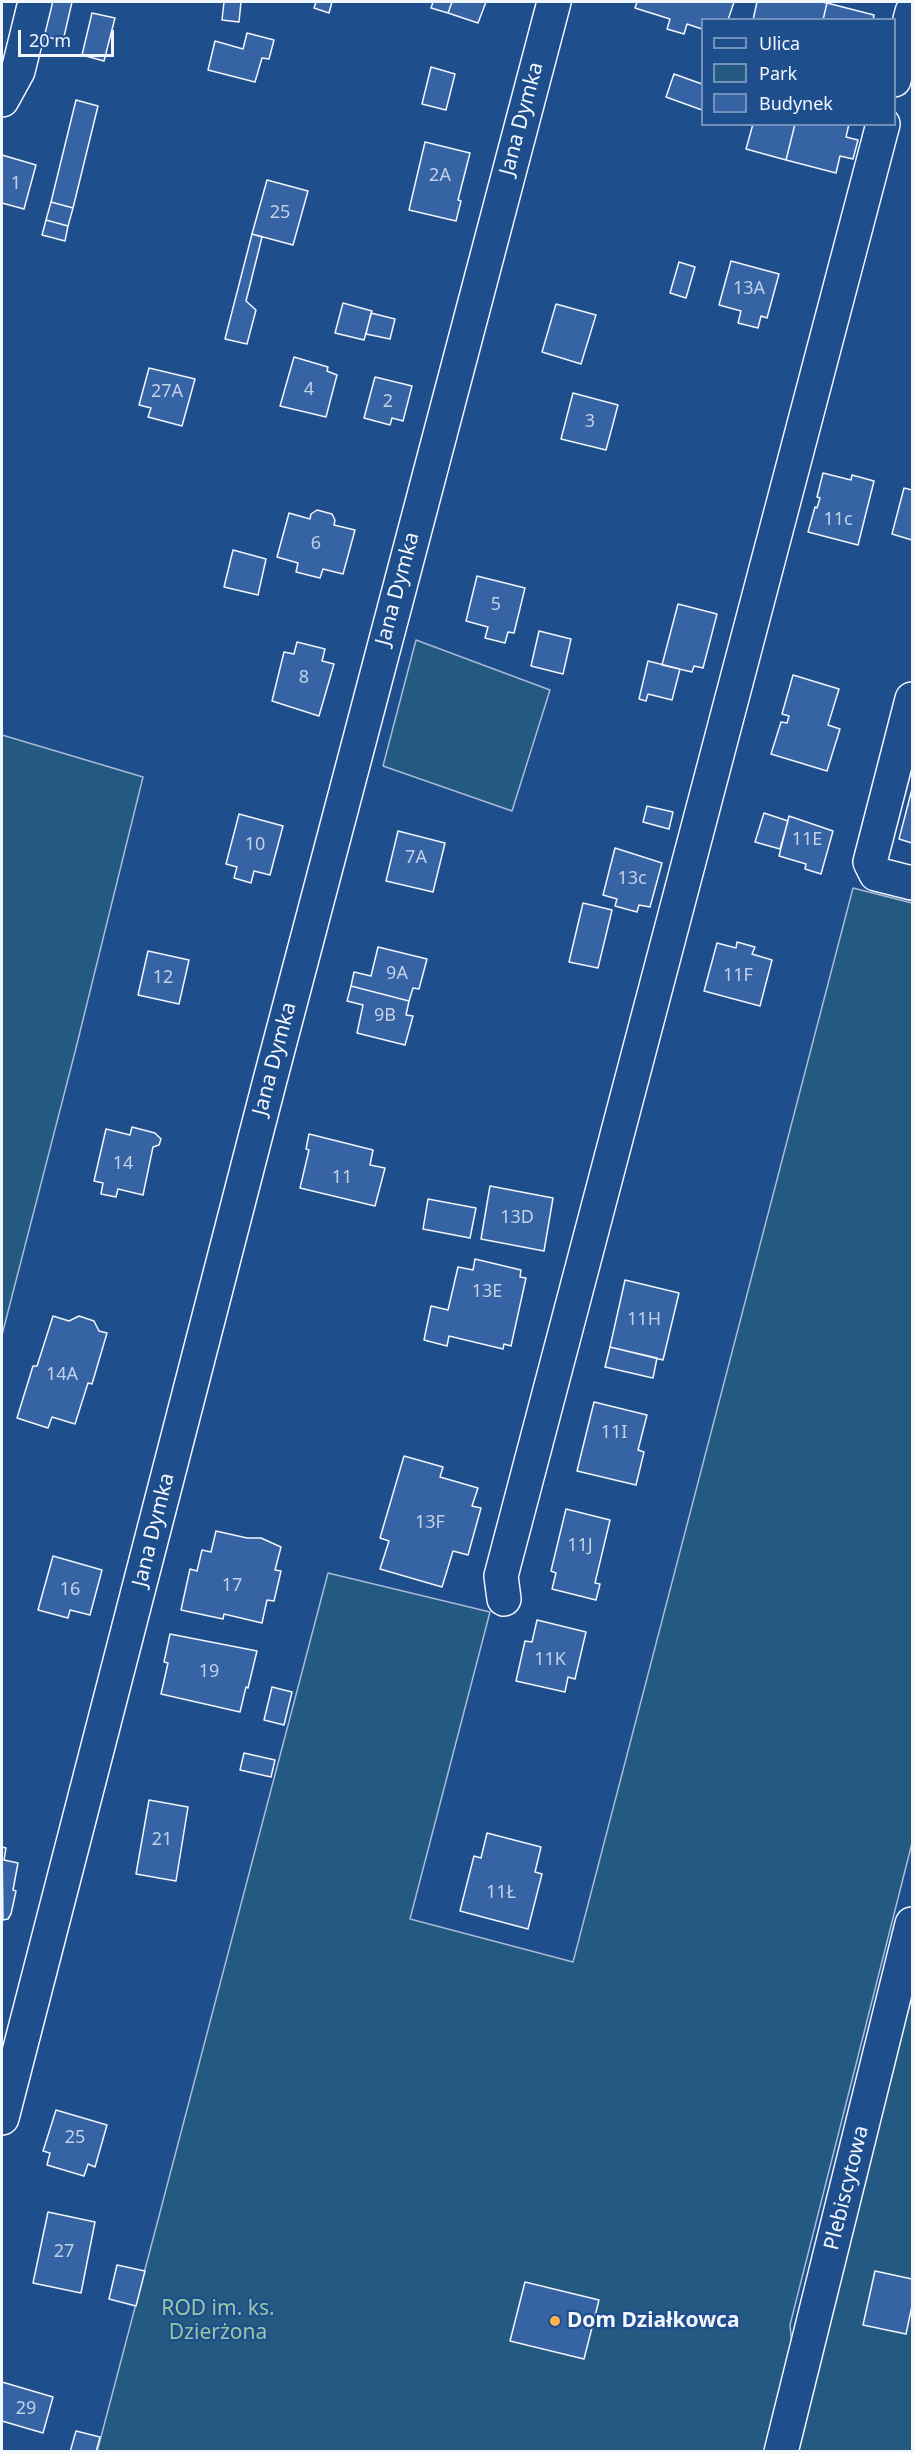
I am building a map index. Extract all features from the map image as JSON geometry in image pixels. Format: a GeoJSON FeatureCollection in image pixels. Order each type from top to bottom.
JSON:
{"type":"FeatureCollection","features":[{"type":"Feature","properties":{"kind":"street"},"geometry":{"type":"LineString","coordinates":[[2,100],[18,71],[35,2]]}},
{"type":"Feature","properties":{"kind":"street","name":"Jana Dymka"},"geometry":{"type":"LineString","coordinates":[[2,2118],[327,863],[554,2]]}},
{"type":"Feature","properties":{"kind":"street"},"geometry":{"type":"LineString","coordinates":[[896,72],[912,12]]}},
{"type":"Feature","properties":{"kind":"street"},"geometry":{"type":"LineString","coordinates":[[504,1599],[501,1576],[882,126]]}},
{"type":"Feature","properties":{"kind":"street"},"geometry":{"type":"LineString","coordinates":[[912,699],[870,862],[876,874],[912,883]]}},
{"type":"Feature","properties":{"kind":"street","name":"Plebiscytowa"},"geometry":{"type":"LineString","coordinates":[[781,2451],[912,1924]]}},
{"type":"Feature","properties":{"kind":"green space"},"geometry":{"type":"Polygon","coordinates":[[[416,640],[550,690],[512,811],[383,766],[416,640]]]}},
{"type":"Feature","properties":{"kind":"green space"},"geometry":{"type":"Polygon","coordinates":[[[2,735],[143,777],[2,1335],[2,735]]]}},
{"type":"Feature","properties":{"kind":"green space","name":"ROD im. ks. Dzierżona"},"geometry":{"type":"Polygon","coordinates":[[[853,888],[912,903],[912,1843],[790,2325],[794,2365],[771,2451],[97,2452],[328,1573],[490,1612],[410,1919],[573,1962],[853,888]]]}},
{"type":"Feature","properties":{"kind":"green space"},"geometry":{"type":"Polygon","coordinates":[[[912,1977],[912,2451],[792,2452],[912,1977]]]}},
{"type":"Feature","properties":{"kind":"building"},"geometry":{"type":"Polygon","coordinates":[[[44,2],[72,2],[63,41],[36,34],[44,2]]]}},
{"type":"Feature","properties":{"kind":"building"},"geometry":{"type":"Polygon","coordinates":[[[224,2],[241,2],[239,22],[222,20],[224,2]]]}},
{"type":"Feature","properties":{"kind":"building"},"geometry":{"type":"Polygon","coordinates":[[[316,2],[332,2],[329,13],[314,8],[316,2]]]}},
{"type":"Feature","properties":{"kind":"building"},"geometry":{"type":"Polygon","coordinates":[[[433,2],[452,2],[448,13],[431,8],[433,2]]]}},
{"type":"Feature","properties":{"kind":"building"},"geometry":{"type":"Polygon","coordinates":[[[452,2],[486,2],[478,23],[448,13],[452,2]]]}},
{"type":"Feature","properties":{"kind":"building"},"geometry":{"type":"Polygon","coordinates":[[[637,2],[734,2],[729,18],[701,18],[701,29],[687,24],[684,34],[667,29],[670,19],[635,8],[637,2]]]}},
{"type":"Feature","properties":{"kind":"building"},"geometry":{"type":"Polygon","coordinates":[[[757,2],[827,3],[823,18],[753,18],[757,2]]]}},
{"type":"Feature","properties":{"kind":"building"},"geometry":{"type":"Polygon","coordinates":[[[827,3],[874,15],[873,18],[823,18],[827,3]]]}},
{"type":"Feature","properties":{"kind":"building"},"geometry":{"type":"Polygon","coordinates":[[[92,13],[115,18],[104,61],[82,55],[92,13]]]}},
{"type":"Feature","properties":{"kind":"building"},"geometry":{"type":"Polygon","coordinates":[[[247,33],[274,40],[269,59],[262,58],[255,82],[208,70],[215,41],[243,49],[247,33]]]}},
{"type":"Feature","properties":{"kind":"building"},"geometry":{"type":"Polygon","coordinates":[[[431,67],[455,74],[446,110],[422,104],[431,67]]]}},
{"type":"Feature","properties":{"kind":"building"},"geometry":{"type":"Polygon","coordinates":[[[674,74],[701,84],[701,110],[666,97],[674,74]]]}},
{"type":"Feature","properties":{"kind":"building"},"geometry":{"type":"Polygon","coordinates":[[[76,100],[98,106],[73,208],[51,202],[76,100]]]}},
{"type":"Feature","properties":{"kind":"building"},"geometry":{"type":"Polygon","coordinates":[[[752,126],[794,126],[786,160],[746,149],[752,126]]]}},
{"type":"Feature","properties":{"kind":"building"},"geometry":{"type":"Polygon","coordinates":[[[794,126],[849,126],[846,137],[858,140],[853,159],[840,156],[836,173],[786,160],[794,126]]]}},
{"type":"Feature","properties":{"kind":"building"},"geometry":{"type":"Polygon","coordinates":[[[425,142],[470,153],[458,200],[461,201],[456,221],[409,210],[425,142]]]}},
{"type":"Feature","properties":{"kind":"building"},"geometry":{"type":"Polygon","coordinates":[[[2,155],[36,165],[24,209],[2,203],[2,155]]]}},
{"type":"Feature","properties":{"kind":"building"},"geometry":{"type":"Polygon","coordinates":[[[267,180],[308,191],[293,245],[252,234],[267,180]]]}},
{"type":"Feature","properties":{"kind":"building"},"geometry":{"type":"Polygon","coordinates":[[[51,202],[73,208],[68,226],[46,220],[51,202]]]}},
{"type":"Feature","properties":{"kind":"building"},"geometry":{"type":"Polygon","coordinates":[[[46,220],[68,226],[65,241],[42,235],[46,220]]]}},
{"type":"Feature","properties":{"kind":"building"},"geometry":{"type":"Polygon","coordinates":[[[252,234],[262,237],[246,301],[256,310],[247,344],[225,339],[252,234]]]}},
{"type":"Feature","properties":{"kind":"building"},"geometry":{"type":"Polygon","coordinates":[[[731,261],[779,274],[767,318],[761,316],[758,328],[738,323],[741,311],[719,305],[731,261]]]}},
{"type":"Feature","properties":{"kind":"building"},"geometry":{"type":"Polygon","coordinates":[[[679,262],[695,267],[686,298],[670,293],[679,262]]]}},
{"type":"Feature","properties":{"kind":"building"},"geometry":{"type":"Polygon","coordinates":[[[343,303],[372,311],[364,340],[335,333],[343,303]]]}},
{"type":"Feature","properties":{"kind":"building"},"geometry":{"type":"Polygon","coordinates":[[[556,304],[596,315],[581,364],[542,352],[556,304]]]}},
{"type":"Feature","properties":{"kind":"building"},"geometry":{"type":"Polygon","coordinates":[[[371,313],[395,319],[390,339],[366,334],[371,313]]]}},
{"type":"Feature","properties":{"kind":"building"},"geometry":{"type":"Polygon","coordinates":[[[294,357],[328,367],[327,371],[337,375],[326,417],[280,406],[294,357]]]}},
{"type":"Feature","properties":{"kind":"building"},"geometry":{"type":"Polygon","coordinates":[[[149,368],[195,379],[182,426],[148,417],[151,408],[139,405],[149,368]]]}},
{"type":"Feature","properties":{"kind":"building"},"geometry":{"type":"Polygon","coordinates":[[[375,377],[412,386],[403,421],[392,418],[390,425],[364,418],[375,377]]]}},
{"type":"Feature","properties":{"kind":"building"},"geometry":{"type":"Polygon","coordinates":[[[573,393],[618,405],[606,450],[561,439],[573,393]]]}},
{"type":"Feature","properties":{"kind":"building"},"geometry":{"type":"Polygon","coordinates":[[[823,473],[851,480],[852,475],[874,481],[858,545],[808,532],[820,498],[817,497],[823,473]]]}},
{"type":"Feature","properties":{"kind":"building"},"geometry":{"type":"Polygon","coordinates":[[[904,488],[912,490],[912,540],[892,534],[904,488]]]}},
{"type":"Feature","properties":{"kind":"building"},"geometry":{"type":"Polygon","coordinates":[[[317,510],[332,514],[335,520],[334,525],[355,530],[343,574],[323,569],[320,578],[296,572],[298,563],[277,557],[289,513],[310,519],[311,514],[317,510]]]}},
{"type":"Feature","properties":{"kind":"building"},"geometry":{"type":"Polygon","coordinates":[[[233,550],[266,559],[258,595],[224,587],[233,550]]]}},
{"type":"Feature","properties":{"kind":"building"},"geometry":{"type":"Polygon","coordinates":[[[477,576],[525,588],[514,633],[508,632],[505,643],[485,638],[488,627],[466,621],[477,576]]]}},
{"type":"Feature","properties":{"kind":"building"},"geometry":{"type":"Polygon","coordinates":[[[678,604],[717,614],[703,668],[694,666],[692,672],[662,665],[678,604]]]}},
{"type":"Feature","properties":{"kind":"building"},"geometry":{"type":"Polygon","coordinates":[[[539,631],[571,639],[563,674],[531,666],[539,631]]]}},
{"type":"Feature","properties":{"kind":"building"},"geometry":{"type":"Polygon","coordinates":[[[297,642],[325,649],[322,661],[334,664],[319,716],[272,701],[284,652],[294,654],[297,642]]]}},
{"type":"Feature","properties":{"kind":"building"},"geometry":{"type":"Polygon","coordinates":[[[648,661],[680,669],[672,700],[648,694],[646,701],[639,699],[648,661]]]}},
{"type":"Feature","properties":{"kind":"building"},"geometry":{"type":"Polygon","coordinates":[[[793,675],[839,689],[828,725],[840,729],[827,771],[771,754],[781,722],[787,723],[789,716],[782,714],[793,675]]]}},
{"type":"Feature","properties":{"kind":"building"},"geometry":{"type":"Polygon","coordinates":[[[912,789],[912,843],[899,839],[912,789]]]}},
{"type":"Feature","properties":{"kind":"building"},"geometry":{"type":"Polygon","coordinates":[[[647,806],[673,812],[669,829],[643,822],[647,806]]]}},
{"type":"Feature","properties":{"kind":"building"},"geometry":{"type":"Polygon","coordinates":[[[764,813],[788,821],[780,849],[755,842],[764,813]]]}},
{"type":"Feature","properties":{"kind":"building"},"geometry":{"type":"Polygon","coordinates":[[[239,814],[283,826],[270,875],[254,871],[251,883],[234,878],[237,867],[226,864],[239,814]]]}},
{"type":"Feature","properties":{"kind":"building"},"geometry":{"type":"Polygon","coordinates":[[[789,816],[833,831],[821,874],[805,869],[806,864],[779,856],[789,816]]]}},
{"type":"Feature","properties":{"kind":"building"},"geometry":{"type":"Polygon","coordinates":[[[398,831],[445,843],[433,892],[386,881],[398,831]]]}},
{"type":"Feature","properties":{"kind":"building"},"geometry":{"type":"Polygon","coordinates":[[[615,848],[662,863],[650,907],[639,905],[637,912],[615,906],[617,899],[603,895],[615,848]]]}},
{"type":"Feature","properties":{"kind":"building"},"geometry":{"type":"Polygon","coordinates":[[[583,903],[612,910],[598,968],[569,962],[583,903]]]}},
{"type":"Feature","properties":{"kind":"building"},"geometry":{"type":"Polygon","coordinates":[[[737,942],[755,947],[752,954],[772,960],[760,1006],[704,991],[717,943],[736,948],[737,942]]]}},
{"type":"Feature","properties":{"kind":"building"},"geometry":{"type":"Polygon","coordinates":[[[378,947],[427,959],[419,989],[413,988],[409,1001],[351,986],[354,972],[371,976],[378,947]]]}},
{"type":"Feature","properties":{"kind":"building"},"geometry":{"type":"Polygon","coordinates":[[[148,951],[189,960],[179,1004],[138,995],[148,951]]]}},
{"type":"Feature","properties":{"kind":"building"},"geometry":{"type":"Polygon","coordinates":[[[351,986],[409,1001],[406,1015],[413,1016],[405,1045],[357,1033],[363,1005],[347,1001],[351,986]]]}},
{"type":"Feature","properties":{"kind":"building"},"geometry":{"type":"Polygon","coordinates":[[[132,1127],[155,1133],[161,1139],[159,1145],[153,1147],[143,1195],[118,1189],[116,1197],[101,1194],[103,1183],[94,1181],[106,1129],[130,1135],[132,1127]]]}},
{"type":"Feature","properties":{"kind":"building"},"geometry":{"type":"Polygon","coordinates":[[[309,1134],[373,1150],[370,1165],[385,1168],[375,1206],[300,1188],[309,1150],[306,1149],[309,1134]]]}},
{"type":"Feature","properties":{"kind":"building"},"geometry":{"type":"Polygon","coordinates":[[[490,1186],[553,1198],[544,1251],[481,1239],[490,1186]]]}},
{"type":"Feature","properties":{"kind":"building"},"geometry":{"type":"Polygon","coordinates":[[[428,1199],[476,1208],[470,1238],[423,1229],[428,1199]]]}},
{"type":"Feature","properties":{"kind":"building"},"geometry":{"type":"Polygon","coordinates":[[[475,1259],[521,1270],[520,1277],[526,1278],[511,1346],[504,1344],[503,1349],[449,1336],[447,1346],[424,1340],[431,1306],[448,1310],[458,1267],[473,1270],[475,1259]]]}},
{"type":"Feature","properties":{"kind":"building"},"geometry":{"type":"Polygon","coordinates":[[[625,1280],[679,1293],[663,1360],[610,1347],[625,1280]]]}},
{"type":"Feature","properties":{"kind":"building"},"geometry":{"type":"Polygon","coordinates":[[[53,1316],[69,1321],[79,1316],[94,1321],[99,1331],[107,1333],[92,1384],[88,1383],[75,1424],[52,1417],[48,1428],[17,1418],[33,1366],[37,1366],[53,1316]]]}},
{"type":"Feature","properties":{"kind":"building"},"geometry":{"type":"Polygon","coordinates":[[[610,1347],[657,1358],[653,1378],[605,1367],[610,1347]]]}},
{"type":"Feature","properties":{"kind":"building"},"geometry":{"type":"Polygon","coordinates":[[[594,1402],[647,1415],[638,1450],[644,1452],[636,1485],[577,1471],[594,1402]]]}},
{"type":"Feature","properties":{"kind":"building"},"geometry":{"type":"Polygon","coordinates":[[[404,1456],[443,1467],[440,1477],[478,1488],[472,1506],[481,1508],[468,1555],[453,1551],[442,1587],[380,1569],[389,1541],[380,1538],[404,1456]]]}},
{"type":"Feature","properties":{"kind":"building"},"geometry":{"type":"Polygon","coordinates":[[[566,1509],[610,1520],[595,1583],[600,1584],[596,1600],[552,1589],[556,1573],[551,1571],[566,1509]]]}},
{"type":"Feature","properties":{"kind":"building"},"geometry":{"type":"Polygon","coordinates":[[[216,1531],[247,1538],[261,1538],[281,1547],[275,1570],[281,1571],[274,1601],[267,1600],[262,1623],[224,1614],[223,1619],[181,1610],[190,1569],[197,1571],[202,1550],[211,1552],[216,1531]]]}},
{"type":"Feature","properties":{"kind":"building"},"geometry":{"type":"Polygon","coordinates":[[[53,1556],[102,1570],[90,1615],[70,1610],[68,1618],[38,1610],[53,1556]]]}},
{"type":"Feature","properties":{"kind":"building"},"geometry":{"type":"Polygon","coordinates":[[[537,1620],[586,1632],[575,1679],[568,1677],[565,1692],[516,1681],[525,1641],[532,1642],[537,1620]]]}},
{"type":"Feature","properties":{"kind":"building"},"geometry":{"type":"Polygon","coordinates":[[[170,1634],[257,1651],[240,1712],[161,1694],[168,1663],[164,1662],[170,1634]]]}},
{"type":"Feature","properties":{"kind":"building"},"geometry":{"type":"Polygon","coordinates":[[[272,1687],[292,1692],[284,1725],[264,1720],[272,1687]]]}},
{"type":"Feature","properties":{"kind":"building"},"geometry":{"type":"Polygon","coordinates":[[[244,1753],[275,1760],[271,1777],[240,1770],[244,1753]]]}},
{"type":"Feature","properties":{"kind":"building"},"geometry":{"type":"Polygon","coordinates":[[[149,1800],[188,1807],[176,1881],[136,1874],[149,1800]]]}},
{"type":"Feature","properties":{"kind":"building"},"geometry":{"type":"Polygon","coordinates":[[[487,1833],[541,1847],[535,1872],[542,1874],[528,1929],[460,1911],[474,1856],[481,1858],[487,1833]]]}},
{"type":"Feature","properties":{"kind":"building"},"geometry":{"type":"Polygon","coordinates":[[[2,1847],[6,1848],[4,1860],[18,1863],[13,1890],[16,1891],[11,1914],[8,1919],[3,1920],[2,1847]]]}},
{"type":"Feature","properties":{"kind":"building"},"geometry":{"type":"Polygon","coordinates":[[[56,2110],[107,2125],[95,2167],[88,2164],[84,2176],[47,2165],[50,2153],[43,2151],[56,2110]]]}},
{"type":"Feature","properties":{"kind":"building"},"geometry":{"type":"Polygon","coordinates":[[[48,2212],[95,2222],[81,2293],[33,2283],[48,2212]]]}},
{"type":"Feature","properties":{"kind":"building"},"geometry":{"type":"Polygon","coordinates":[[[117,2265],[145,2271],[136,2306],[109,2299],[117,2265]]]}},
{"type":"Feature","properties":{"kind":"building"},"geometry":{"type":"Polygon","coordinates":[[[875,2271],[912,2279],[912,2306],[906,2334],[863,2325],[875,2271]]]}},
{"type":"Feature","properties":{"kind":"building","name":"Dom Działkowca"},"geometry":{"type":"Polygon","coordinates":[[[525,2282],[599,2300],[584,2359],[510,2341],[525,2282]]]}},
{"type":"Feature","properties":{"kind":"building"},"geometry":{"type":"Polygon","coordinates":[[[2,2382],[53,2397],[43,2433],[2,2421],[2,2382]]]}},
{"type":"Feature","properties":{"kind":"building"},"geometry":{"type":"Polygon","coordinates":[[[76,2431],[100,2437],[96,2452],[70,2452],[76,2431]]]}},
{"type":"Feature","properties":{"kind":"place","name":"Dom Działkowca"},"geometry":{"type":"Point","coordinates":[555,2321]}}]}
